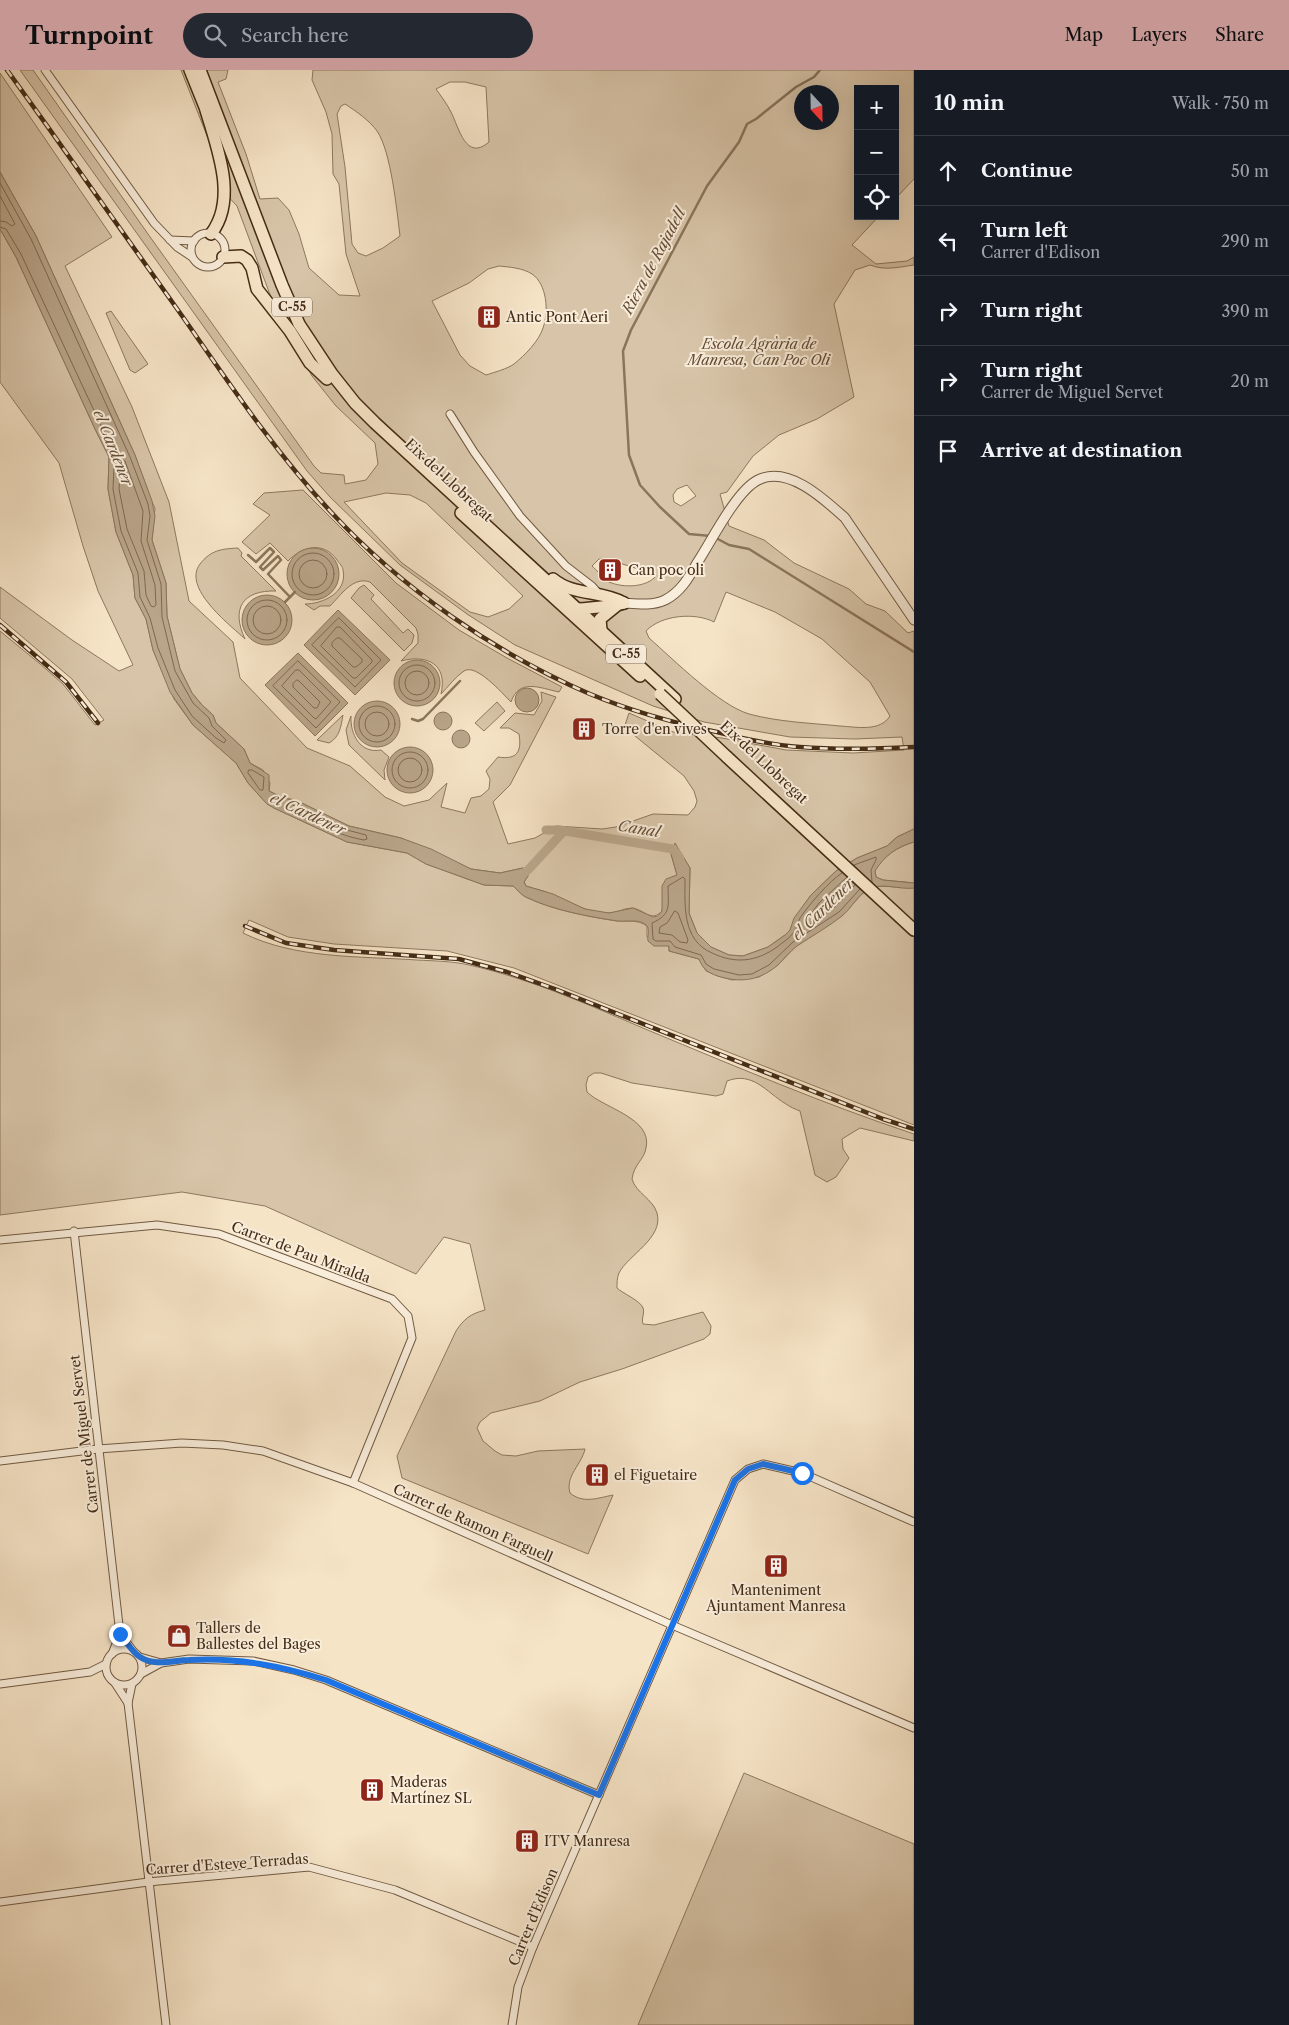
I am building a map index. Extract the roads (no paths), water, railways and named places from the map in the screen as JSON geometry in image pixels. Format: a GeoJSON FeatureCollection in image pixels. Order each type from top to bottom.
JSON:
{"type":"FeatureCollection","features":[{"type":"Feature","properties":{"kind":"highway","name":"Eix del Llobregat"},"geometry":{"type":"LineString","coordinates":[[190,70],[282,303],[301,341],[328,380],[351,408],[371,428],[540,579]]}},
{"type":"Feature","properties":{"kind":"highway","name":"Eix del Llobregat"},"geometry":{"type":"LineString","coordinates":[[200,70],[299,324],[315,351],[343,389],[362,410],[660,694],[732,757],[806,826]]}},
{"type":"Feature","properties":{"kind":"highway"},"geometry":{"type":"LineString","coordinates":[[206,108],[221,161],[224,186],[222,212],[217,226],[211,234]]}},
{"type":"Feature","properties":{"kind":"highway"},"geometry":{"type":"LineString","coordinates":[[223,257],[241,256],[247,260],[252,268],[257,289],[290,330],[310,363],[328,380]]}},
{"type":"Feature","properties":{"kind":"highway"},"geometry":{"type":"LineString","coordinates":[[540,579],[552,578],[573,590],[615,598],[620,604]]}},
{"type":"Feature","properties":{"kind":"highway"},"geometry":{"type":"LineString","coordinates":[[540,579],[571,609],[620,604]]}},
{"type":"Feature","properties":{"kind":"highway"},"geometry":{"type":"LineString","coordinates":[[596,593],[578,604],[578,609],[579,616],[598,633],[600,620],[620,604]]}},
{"type":"Feature","properties":{"kind":"highway","name":"Eix del Llobregat"},"geometry":{"type":"LineString","coordinates":[[598,633],[675,699],[732,757]]}},
{"type":"Feature","properties":{"kind":"highway","name":"C-55"},"geometry":{"type":"LineString","coordinates":[[806,826],[914,922]]}},
{"type":"Feature","properties":{"kind":"highway","name":"C-55"},"geometry":{"type":"LineString","coordinates":[[806,826],[914,930]]}},
{"type":"Feature","properties":{"kind":"street"},"geometry":{"type":"LineString","coordinates":[[46,70],[154,223],[170,240],[196,262],[206,267],[215,265],[223,257],[225,251],[223,242],[217,236],[202,234],[194,241],[191,251],[192,257]]}},
{"type":"Feature","properties":{"kind":"street"},"geometry":{"type":"LineString","coordinates":[[170,240],[194,241]]}},
{"type":"Feature","properties":{"kind":"street"},"geometry":{"type":"LineString","coordinates":[[450,414],[474,452],[520,516],[566,566],[592,586],[596,593]]}},
{"type":"Feature","properties":{"kind":"street"},"geometry":{"type":"LineString","coordinates":[[620,604],[651,604],[666,600],[680,590],[735,502],[758,480],[772,477],[796,481],[809,489],[844,518],[914,620]]}},
{"type":"Feature","properties":{"kind":"street","name":"Carrer de Pau Miralda"},"geometry":{"type":"LineString","coordinates":[[0,1240],[158,1224],[219,1234],[392,1299],[408,1316],[412,1338],[354,1483]]}},
{"type":"Feature","properties":{"kind":"street","name":"Carrer de Miguel Servet"},"geometry":{"type":"LineString","coordinates":[[74,1231],[120,1634],[112,1654]]}},
{"type":"Feature","properties":{"kind":"street","name":"Carrer de Ramon Farguell"},"geometry":{"type":"LineString","coordinates":[[0,1461],[98,1449],[182,1442],[223,1445],[263,1451],[354,1483],[672,1625],[914,1728]]}},
{"type":"Feature","properties":{"kind":"street","name":"Carrer d'Edison"},"geometry":{"type":"LineString","coordinates":[[512,2025],[518,1988],[533,1947],[735,1480],[748,1469],[763,1464],[802,1473],[914,1522]]}},
{"type":"Feature","properties":{"kind":"street"},"geometry":{"type":"LineString","coordinates":[[120,1634],[140,1657],[161,1663],[189,1660],[253,1661],[294,1670],[326,1680],[599,1795]]}},
{"type":"Feature","properties":{"kind":"street"},"geometry":{"type":"LineString","coordinates":[[90,1672],[106,1664],[112,1654],[122,1649],[133,1651]]}},
{"type":"Feature","properties":{"kind":"street"},"geometry":{"type":"LineString","coordinates":[[140,1657],[143,1666],[142,1674]]}},
{"type":"Feature","properties":{"kind":"street"},"geometry":{"type":"LineString","coordinates":[[116,1683],[124,1686],[132,1684],[142,1674],[161,1663]]}},
{"type":"Feature","properties":{"kind":"street"},"geometry":{"type":"LineString","coordinates":[[106,1664],[108,1675],[116,1683],[128,1703]]}},
{"type":"Feature","properties":{"kind":"street"},"geometry":{"type":"LineString","coordinates":[[0,1684],[90,1672],[108,1675]]}},
{"type":"Feature","properties":{"kind":"street"},"geometry":{"type":"LineString","coordinates":[[132,1684],[128,1703],[166,2025]]}},
{"type":"Feature","properties":{"kind":"street","name":"Carrer d'Esteve Terradas"},"geometry":{"type":"LineString","coordinates":[[0,1902],[148,1882],[309,1867],[395,1890],[533,1947]]}},
{"type":"Feature","properties":{"kind":"water","name":"el Cardener"},"geometry":{"type":"Polygon","coordinates":[[[0,172],[36,236],[135,455],[152,501],[155,516],[152,540],[166,583],[167,616],[180,669],[192,693],[213,715],[216,723],[244,749],[250,763],[269,775],[269,791],[281,797],[302,803],[349,826],[401,838],[431,849],[471,869],[500,873],[523,868],[528,872],[524,882],[526,886],[553,894],[585,909],[609,913],[633,908],[653,917],[658,916],[662,911],[662,886],[666,879],[677,875],[671,854],[675,843],[690,868],[689,913],[697,933],[711,947],[729,955],[743,956],[768,947],[790,930],[794,918],[811,895],[836,871],[857,858],[887,846],[897,837],[914,829],[914,842],[892,852],[875,871],[876,877],[883,880],[914,883],[914,888],[879,886],[869,889],[842,916],[797,946],[778,965],[765,974],[744,980],[729,979],[707,971],[699,959],[669,951],[669,946],[654,946],[648,941],[647,926],[641,922],[618,921],[549,906],[526,897],[513,886],[484,885],[426,864],[407,853],[347,842],[267,804],[248,783],[236,763],[193,725],[170,692],[153,650],[146,619],[135,598],[133,575],[116,532],[108,489],[109,457],[16,257],[0,229],[0,172]]]}},
{"type":"Feature","properties":{"kind":"water"},"geometry":{"type":"Polygon","coordinates":[[[313,548],[323,550],[331,556],[337,564],[339,574],[337,584],[331,592],[323,598],[313,600],[303,598],[295,592],[289,584],[287,574],[289,564],[295,556],[303,550],[313,548]]]}},
{"type":"Feature","properties":{"kind":"water"},"geometry":{"type":"Polygon","coordinates":[[[262,595],[272,595],[285,602],[292,615],[292,625],[285,638],[272,645],[262,645],[253,641],[246,634],[242,625],[242,615],[246,606],[253,599],[262,595]]]}},
{"type":"Feature","properties":{"kind":"water"},"geometry":{"type":"Polygon","coordinates":[[[338,610],[390,660],[355,695],[304,645],[338,610]]]}},
{"type":"Feature","properties":{"kind":"water"},"geometry":{"type":"Polygon","coordinates":[[[298,653],[348,703],[315,736],[265,685],[298,653]]]}},
{"type":"Feature","properties":{"kind":"water"},"geometry":{"type":"Polygon","coordinates":[[[417,660],[430,664],[436,670],[440,683],[436,696],[430,702],[417,706],[404,702],[398,696],[394,683],[398,670],[404,664],[417,660]]]}},
{"type":"Feature","properties":{"kind":"water"},"geometry":{"type":"Polygon","coordinates":[[[527,688],[535,692],[539,700],[535,708],[527,712],[519,708],[515,700],[519,692],[527,688]]]}},
{"type":"Feature","properties":{"kind":"water"},"geometry":{"type":"Polygon","coordinates":[[[377,701],[390,705],[396,711],[400,724],[396,737],[390,743],[377,747],[364,743],[358,737],[354,724],[358,711],[364,705],[377,701]]]}},
{"type":"Feature","properties":{"kind":"water"},"geometry":{"type":"Polygon","coordinates":[[[439,712],[447,712],[452,717],[450,728],[439,730],[434,725],[434,717],[439,712]]]}},
{"type":"Feature","properties":{"kind":"water"},"geometry":{"type":"Polygon","coordinates":[[[457,730],[465,730],[470,735],[468,746],[457,748],[452,743],[452,735],[457,730]]]}},
{"type":"Feature","properties":{"kind":"water"},"geometry":{"type":"Polygon","coordinates":[[[410,747],[423,751],[429,757],[433,770],[429,783],[423,789],[410,793],[397,789],[391,783],[387,770],[391,757],[397,751],[410,747]]]}},
{"type":"Feature","properties":{"kind":"waterway","name":"Riera de Rajadell"},"geometry":{"type":"LineString","coordinates":[[711,536],[689,534],[640,485],[629,455],[623,351],[631,330],[707,186],[739,142],[747,124],[796,87],[814,77],[820,70]]}},
{"type":"Feature","properties":{"kind":"waterway","name":"Riera de Rajadell"},"geometry":{"type":"LineString","coordinates":[[716,538],[729,545],[749,549],[914,652]]}},
{"type":"Feature","properties":{"kind":"waterway"},"geometry":{"type":"LineString","coordinates":[[248,555],[256,562],[270,548],[274,552],[260,567],[263,570],[278,556],[281,560],[268,574],[290,597]]}},
{"type":"Feature","properties":{"kind":"waterway"},"geometry":{"type":"LineString","coordinates":[[285,602],[295,592]]}},
{"type":"Feature","properties":{"kind":"waterway"},"geometry":{"type":"LineString","coordinates":[[412,719],[418,721],[423,719],[460,681]]}},
{"type":"Feature","properties":{"kind":"waterway","name":"Canal"},"geometry":{"type":"LineString","coordinates":[[546,830],[559,830],[673,849],[680,858]]}},
{"type":"Feature","properties":{"kind":"waterway","name":"Canal"},"geometry":{"type":"LineString","coordinates":[[519,877],[528,870],[564,831]]}},
{"type":"Feature","properties":{"kind":"railway"},"geometry":{"type":"LineString","coordinates":[[7,70],[237,394],[291,466],[358,540],[388,567],[451,616],[519,659],[554,678],[605,700],[669,721],[779,745],[843,749],[914,747]]}},
{"type":"Feature","properties":{"kind":"railway"},"geometry":{"type":"LineString","coordinates":[[0,625],[66,682],[98,723]]}},
{"type":"Feature","properties":{"kind":"railway"},"geometry":{"type":"LineString","coordinates":[[245,926],[286,943],[334,950],[459,959],[507,972],[555,989],[883,1119],[914,1129]]}},
{"type":"Feature","properties":{"kind":"place","name":"Antic Pont Aeri"},"geometry":{"type":"Point","coordinates":[489,317]}},
{"type":"Feature","properties":{"kind":"place","name":"Can poc oli"},"geometry":{"type":"Point","coordinates":[610,570]}},
{"type":"Feature","properties":{"kind":"place","name":"Torre d'en vives"},"geometry":{"type":"Point","coordinates":[584,729]}},
{"type":"Feature","properties":{"kind":"place","name":"el Figuetaire"},"geometry":{"type":"Point","coordinates":[597,1475]}},
{"type":"Feature","properties":{"kind":"place","name":"Manteniment Ajuntament Manresa"},"geometry":{"type":"Point","coordinates":[776,1566]}},
{"type":"Feature","properties":{"kind":"place","name":"Tallers de Ballestes del Bages"},"geometry":{"type":"Point","coordinates":[179,1636]}},
{"type":"Feature","properties":{"kind":"place","name":"Maderas Martínez SL"},"geometry":{"type":"Point","coordinates":[372,1790]}},
{"type":"Feature","properties":{"kind":"place","name":"ITV Manresa"},"geometry":{"type":"Point","coordinates":[527,1841]}},
{"type":"Feature","properties":{"kind":"park label","name":"Escola Agrària de Manresa, Can Poc Oli"},"geometry":{"type":"Point","coordinates":[759,352]}}]}
